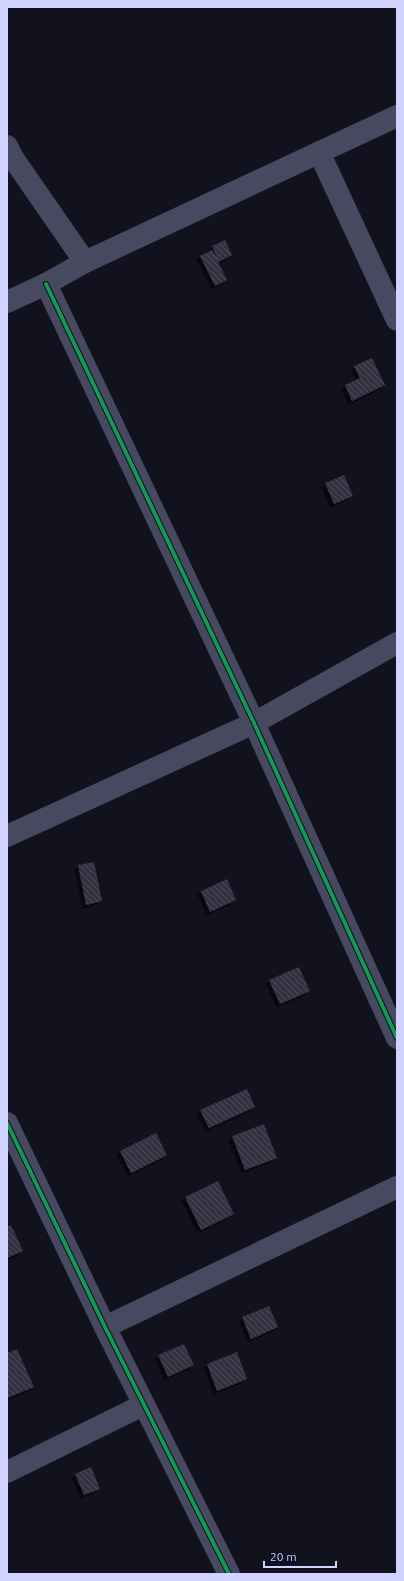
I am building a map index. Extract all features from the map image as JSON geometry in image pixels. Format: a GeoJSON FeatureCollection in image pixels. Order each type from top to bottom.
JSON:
{"type":"FeatureCollection","features":[{"type":"Feature","properties":{"kind":"street"},"geometry":{"type":"LineString","coordinates":[[7,302],[46,284],[85,262],[397,116]]}},
{"type":"Feature","properties":{"kind":"street"},"geometry":{"type":"LineString","coordinates":[[7,146],[13,158],[85,262]]}},
{"type":"Feature","properties":{"kind":"street"},"geometry":{"type":"LineString","coordinates":[[319,152],[397,320]]}},
{"type":"Feature","properties":{"kind":"street"},"geometry":{"type":"LineString","coordinates":[[46,284],[254,723],[397,1038]]}},
{"type":"Feature","properties":{"kind":"street"},"geometry":{"type":"LineString","coordinates":[[7,836],[254,723],[397,643]]}},
{"type":"Feature","properties":{"kind":"street"},"geometry":{"type":"LineString","coordinates":[[7,1122],[143,1405],[229,1574]]}},
{"type":"Feature","properties":{"kind":"street"},"geometry":{"type":"LineString","coordinates":[[105,1327],[397,1187]]}},
{"type":"Feature","properties":{"kind":"street"},"geometry":{"type":"LineString","coordinates":[[7,1472],[143,1405]]}},
{"type":"Feature","properties":{"kind":"building"},"geometry":{"type":"Polygon","coordinates":[[[225,240],[232,255],[218,262],[227,280],[215,286],[200,256],[212,250],[217,257],[212,246],[225,240]]]}},
{"type":"Feature","properties":{"kind":"building"},"geometry":{"type":"Polygon","coordinates":[[[372,358],[385,385],[352,401],[345,385],[360,378],[354,366],[372,358]]]}},
{"type":"Feature","properties":{"kind":"building"},"geometry":{"type":"Polygon","coordinates":[[[344,475],[353,496],[334,504],[325,483],[344,475]]]}},
{"type":"Feature","properties":{"kind":"building"},"geometry":{"type":"Polygon","coordinates":[[[94,862],[102,901],[86,905],[78,865],[94,862]]]}},
{"type":"Feature","properties":{"kind":"building"},"geometry":{"type":"Polygon","coordinates":[[[227,879],[236,900],[210,912],[201,891],[227,879]]]}},
{"type":"Feature","properties":{"kind":"building"},"geometry":{"type":"Polygon","coordinates":[[[299,967],[310,991],[280,1004],[269,980],[299,967]]]}},
{"type":"Feature","properties":{"kind":"building"},"geometry":{"type":"Polygon","coordinates":[[[247,1089],[255,1107],[209,1128],[200,1110],[247,1089]]]}},
{"type":"Feature","properties":{"kind":"building"},"geometry":{"type":"Polygon","coordinates":[[[264,1124],[277,1158],[245,1170],[232,1136],[264,1124]]]}},
{"type":"Feature","properties":{"kind":"building"},"geometry":{"type":"Polygon","coordinates":[[[156,1133],[167,1155],[131,1173],[120,1151],[156,1133]]]}},
{"type":"Feature","properties":{"kind":"building"},"geometry":{"type":"Polygon","coordinates":[[[218,1181],[234,1214],[201,1230],[185,1197],[218,1181]]]}},
{"type":"Feature","properties":{"kind":"building"},"geometry":{"type":"Polygon","coordinates":[[[11,1225],[23,1251],[7,1258],[7,1227],[11,1225]]]}},
{"type":"Feature","properties":{"kind":"building"},"geometry":{"type":"Polygon","coordinates":[[[269,1306],[278,1327],[251,1339],[242,1317],[269,1306]]]}},
{"type":"Feature","properties":{"kind":"building"},"geometry":{"type":"Polygon","coordinates":[[[184,1344],[194,1365],[168,1377],[158,1355],[184,1344]]]}},
{"type":"Feature","properties":{"kind":"building"},"geometry":{"type":"Polygon","coordinates":[[[17,1349],[34,1387],[7,1398],[7,1353],[17,1349]]]}},
{"type":"Feature","properties":{"kind":"building"},"geometry":{"type":"Polygon","coordinates":[[[237,1352],[247,1379],[217,1391],[207,1364],[237,1352]]]}},
{"type":"Feature","properties":{"kind":"building"},"geometry":{"type":"Polygon","coordinates":[[[91,1467],[100,1489],[84,1495],[75,1474],[91,1467]]]}},
{"type":"Feature","properties":{"kind":"cycle path"},"geometry":{"type":"LineString","coordinates":[[46,284],[254,723],[397,1038]]}},
{"type":"Feature","properties":{"kind":"cycle path"},"geometry":{"type":"LineString","coordinates":[[7,1123],[105,1327],[229,1574]]}}]}
